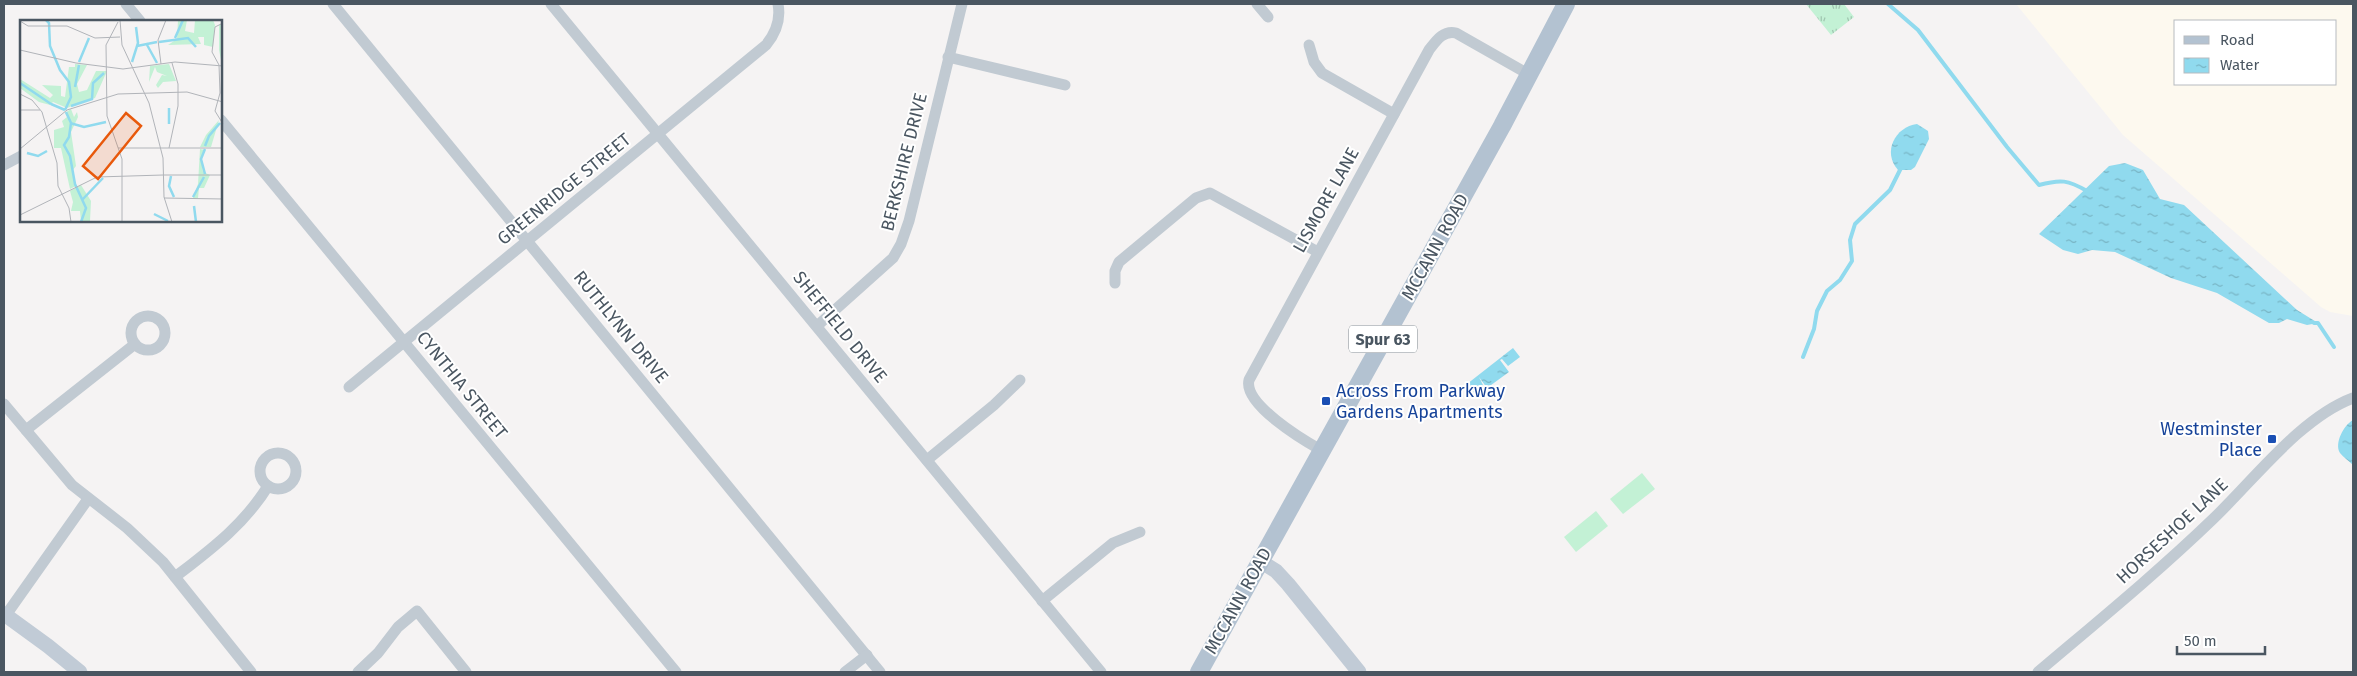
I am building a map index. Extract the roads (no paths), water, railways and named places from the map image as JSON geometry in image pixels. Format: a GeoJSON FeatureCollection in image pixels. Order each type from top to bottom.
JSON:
{"type":"FeatureCollection","features":[{"type":"Feature","properties":{"kind":"main road","name":"MCCANN ROAD"},"geometry":{"type":"LineString","coordinates":[[1199,672],[1530,75],[1566,4]]}},
{"type":"Feature","properties":{"kind":"main road"},"geometry":{"type":"LineString","coordinates":[[1260,562],[1276,572],[1288,584],[1359,672]]}},
{"type":"Feature","properties":{"kind":"main road"},"geometry":{"type":"LineString","coordinates":[[5,614],[80,672]]}},
{"type":"Feature","properties":{"kind":"street"},"geometry":{"type":"LineString","coordinates":[[126,4],[139,20]]}},
{"type":"Feature","properties":{"kind":"street","name":"RUTHLYNN DRIVE"},"geometry":{"type":"LineString","coordinates":[[334,4],[880,672]]}},
{"type":"Feature","properties":{"kind":"street","name":"SHEFFIELD DRIVE"},"geometry":{"type":"LineString","coordinates":[[551,4],[1101,672]]}},
{"type":"Feature","properties":{"kind":"street","name":"GREENRIDGE STREET"},"geometry":{"type":"LineString","coordinates":[[349,387],[766,45],[776,32],[779,20],[778,4]]}},
{"type":"Feature","properties":{"kind":"street","name":"BERKSHIRE DRIVE"},"geometry":{"type":"LineString","coordinates":[[817,326],[887,265],[901,244],[909,221],[962,4]]}},
{"type":"Feature","properties":{"kind":"street"},"geometry":{"type":"LineString","coordinates":[[1257,4],[1268,17]]}},
{"type":"Feature","properties":{"kind":"street","name":"LISMORE LANE"},"geometry":{"type":"LineString","coordinates":[[1321,450],[1301,439],[1278,422],[1252,397],[1248,384],[1255,367],[1429,50],[1438,39],[1448,33],[1456,33],[1530,75]]}},
{"type":"Feature","properties":{"kind":"street"},"geometry":{"type":"LineString","coordinates":[[1309,45],[1314,62],[1322,72],[1394,114]]}},
{"type":"Feature","properties":{"kind":"street"},"geometry":{"type":"LineString","coordinates":[[948,57],[1066,85]]}},
{"type":"Feature","properties":{"kind":"street","name":"CYNTHIA STREET"},"geometry":{"type":"LineString","coordinates":[[222,121],[676,672]]}},
{"type":"Feature","properties":{"kind":"street"},"geometry":{"type":"LineString","coordinates":[[4,165],[20,157]]}},
{"type":"Feature","properties":{"kind":"street"},"geometry":{"type":"LineString","coordinates":[[1115,283],[1114,271],[1119,262],[1196,198],[1210,193],[1318,252]]}},
{"type":"Feature","properties":{"kind":"street"},"geometry":{"type":"LineString","coordinates":[[26,430],[135,344]]}},
{"type":"Feature","properties":{"kind":"street"},"geometry":{"type":"LineString","coordinates":[[927,460],[994,405],[1020,380]]}},
{"type":"Feature","properties":{"kind":"street","name":"HORSESHOE LANE"},"geometry":{"type":"LineString","coordinates":[[2038,672],[2189,541],[2303,429],[2324,413],[2353,398]]}},
{"type":"Feature","properties":{"kind":"street"},"geometry":{"type":"LineString","coordinates":[[4,404],[72,485],[145,544],[175,577],[251,672]]}},
{"type":"Feature","properties":{"kind":"street"},"geometry":{"type":"LineString","coordinates":[[175,577],[234,530],[253,508],[268,486]]}},
{"type":"Feature","properties":{"kind":"street"},"geometry":{"type":"LineString","coordinates":[[5,614],[88,499]]}},
{"type":"Feature","properties":{"kind":"street"},"geometry":{"type":"LineString","coordinates":[[1042,601],[1113,543],[1140,532]]}},
{"type":"Feature","properties":{"kind":"street"},"geometry":{"type":"LineString","coordinates":[[358,672],[378,653],[398,627],[417,611],[466,672]]}},
{"type":"Feature","properties":{"kind":"street"},"geometry":{"type":"LineString","coordinates":[[845,672],[866,655]]}},
{"type":"Feature","properties":{"kind":"water"},"geometry":{"type":"Polygon","coordinates":[[[1917,124],[1928,131],[1929,139],[1915,167],[1911,170],[1898,170],[1891,156],[1893,141],[1902,130],[1917,124]]]}},
{"type":"Feature","properties":{"kind":"water"},"geometry":{"type":"Polygon","coordinates":[[[2125,163],[2143,170],[2160,199],[2184,205],[2297,310],[2318,323],[2307,325],[2287,319],[2279,323],[2269,323],[2217,293],[2171,278],[2115,252],[2092,250],[2078,254],[2063,250],[2039,234],[2109,166],[2125,163]]]}},
{"type":"Feature","properties":{"kind":"water"},"geometry":{"type":"Polygon","coordinates":[[[1513,348],[1520,357],[1508,366],[1502,359],[1500,360],[1509,372],[1487,388],[1479,377],[1483,385],[1474,393],[1467,384],[1513,348]]]}},
{"type":"Feature","properties":{"kind":"water"},"geometry":{"type":"Polygon","coordinates":[[[2353,420],[2353,465],[2340,453],[2338,444],[2343,430],[2353,420]]]}},
{"type":"Feature","properties":{"kind":"waterway"},"geometry":{"type":"LineString","coordinates":[[1888,4],[1918,30],[2007,147],[2039,185],[2059,181],[2075,185],[2087,191]]}},
{"type":"Feature","properties":{"kind":"waterway"},"geometry":{"type":"LineString","coordinates":[[1803,357],[1814,329],[1817,311],[1827,291],[1840,280],[1852,261],[1850,240],[1855,224],[1890,190],[1902,166]]}},
{"type":"Feature","properties":{"kind":"waterway"},"geometry":{"type":"LineString","coordinates":[[2314,323],[2318,323],[2334,347]]}},
{"type":"Feature","properties":{"kind":"place","name":"Across From Parkway Gardens Apartments"},"geometry":{"type":"Point","coordinates":[1326,401]}},
{"type":"Feature","properties":{"kind":"place","name":"Westminster Place"},"geometry":{"type":"Point","coordinates":[2272,439]}}]}
